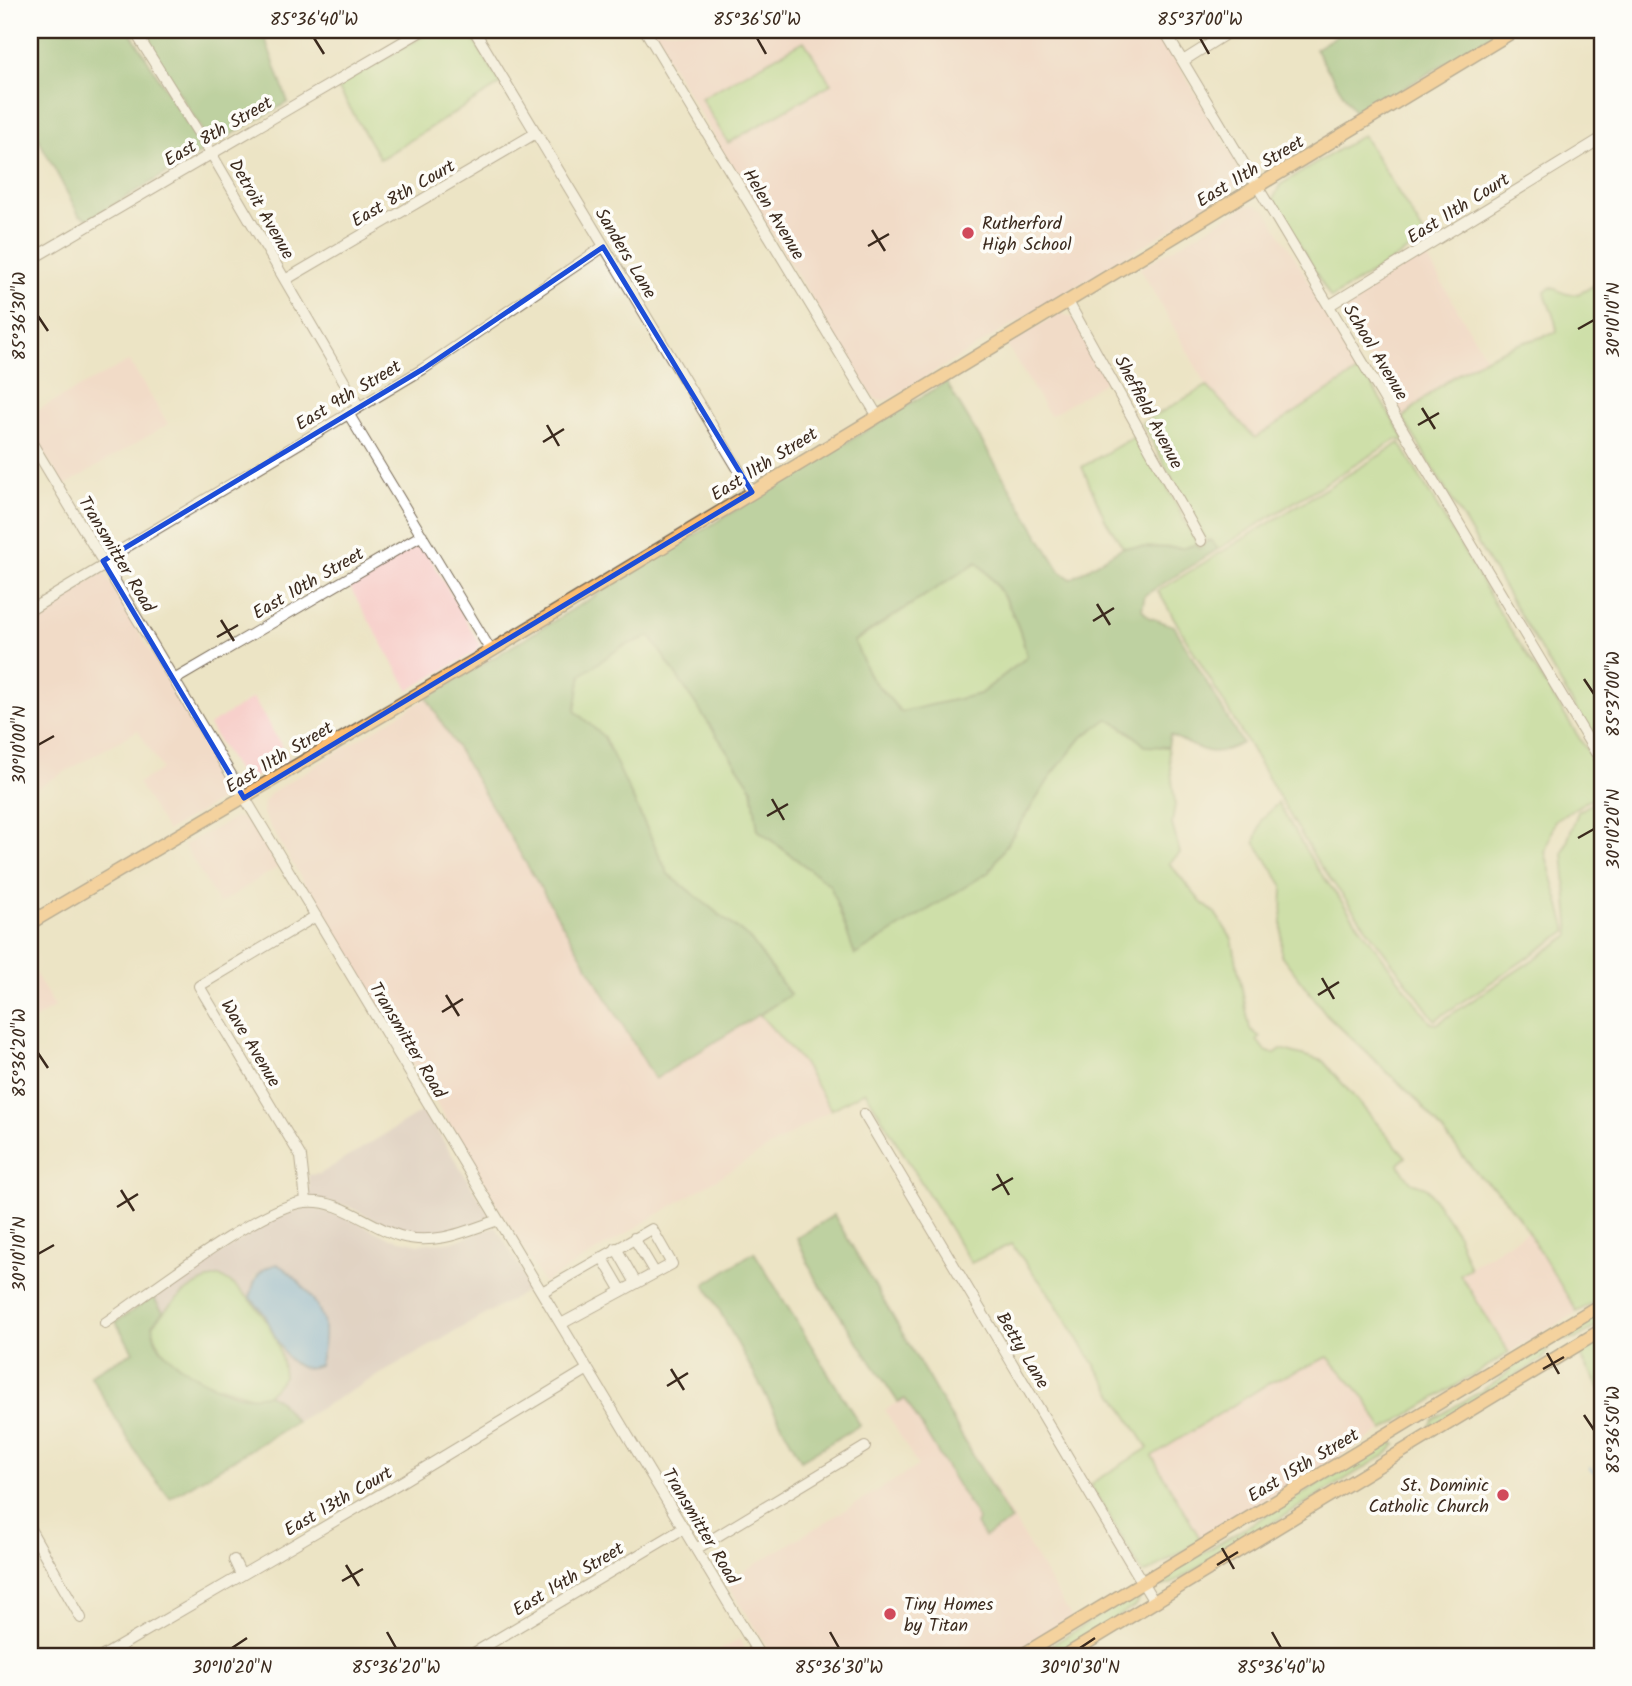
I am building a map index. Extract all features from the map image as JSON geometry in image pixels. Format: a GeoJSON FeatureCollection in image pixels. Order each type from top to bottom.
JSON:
{"type":"FeatureCollection","features":[{"type":"Feature","properties":{"kind":"main road","name":"East 11th Street"},"geometry":{"type":"LineString","coordinates":[[30,923],[491,651],[1515,30]]}},
{"type":"Feature","properties":{"kind":"main road","name":"East 15th Street"},"geometry":{"type":"LineString","coordinates":[[1021,1656],[1602,1304]]}},
{"type":"Feature","properties":{"kind":"main road"},"geometry":{"type":"LineString","coordinates":[[1065,1656],[1602,1330]]}},
{"type":"Feature","properties":{"kind":"street","name":"Detroit Avenue"},"geometry":{"type":"LineString","coordinates":[[134,30],[211,153],[359,407]]}},
{"type":"Feature","properties":{"kind":"street"},"geometry":{"type":"LineString","coordinates":[[397,30],[404,41]]}},
{"type":"Feature","properties":{"kind":"street","name":"East 8th Street"},"geometry":{"type":"LineString","coordinates":[[30,260],[423,30]]}},
{"type":"Feature","properties":{"kind":"street","name":"Sanders Lane"},"geometry":{"type":"LineString","coordinates":[[474,30],[752,492]]}},
{"type":"Feature","properties":{"kind":"street","name":"Helen Avenue"},"geometry":{"type":"LineString","coordinates":[[645,30],[877,415]]}},
{"type":"Feature","properties":{"kind":"street","name":"School Avenue"},"geometry":{"type":"LineString","coordinates":[[1164,30],[1602,763]]}},
{"type":"Feature","properties":{"kind":"street"},"geometry":{"type":"LineString","coordinates":[[1182,61],[1232,30]]}},
{"type":"Feature","properties":{"kind":"street","name":"East 8th Court"},"geometry":{"type":"LineString","coordinates":[[285,280],[536,133]]}},
{"type":"Feature","properties":{"kind":"street","name":"East 11th Court"},"geometry":{"type":"LineString","coordinates":[[1330,305],[1602,138]]}},
{"type":"Feature","properties":{"kind":"street","name":"East 9th Street"},"geometry":{"type":"LineString","coordinates":[[30,610],[348,413],[424,369],[603,247]]}},
{"type":"Feature","properties":{"kind":"street","name":"Sheffield Avenue"},"geometry":{"type":"LineString","coordinates":[[1067,300],[1201,541]]}},
{"type":"Feature","properties":{"kind":"street"},"geometry":{"type":"LineString","coordinates":[[348,413],[491,651]]}},
{"type":"Feature","properties":{"kind":"street","name":"Transmitter Road"},"geometry":{"type":"LineString","coordinates":[[30,440],[760,1656]]}},
{"type":"Feature","properties":{"kind":"street","name":"East 10th Street"},"geometry":{"type":"LineString","coordinates":[[174,680],[422,535]]}},
{"type":"Feature","properties":{"kind":"street","name":"Wave Avenue"},"geometry":{"type":"LineString","coordinates":[[306,1202],[301,1157],[199,986],[316,916]]}},
{"type":"Feature","properties":{"kind":"street","name":"Betty Lane"},"geometry":{"type":"LineString","coordinates":[[864,1114],[1154,1602]]}},
{"type":"Feature","properties":{"kind":"street"},"geometry":{"type":"LineString","coordinates":[[105,1323],[235,1235],[274,1212],[306,1202],[331,1206],[388,1231],[419,1239],[454,1236],[498,1220]]}},
{"type":"Feature","properties":{"kind":"street"},"geometry":{"type":"LineString","coordinates":[[542,1292],[652,1229],[672,1264],[561,1324]]}},
{"type":"Feature","properties":{"kind":"street"},"geometry":{"type":"LineString","coordinates":[[634,1238],[655,1273]]}},
{"type":"Feature","properties":{"kind":"street"},"geometry":{"type":"LineString","coordinates":[[616,1248],[636,1283]]}},
{"type":"Feature","properties":{"kind":"street"},"geometry":{"type":"LineString","coordinates":[[602,1257],[622,1291]]}},
{"type":"Feature","properties":{"kind":"street","name":"East 13th Court"},"geometry":{"type":"LineString","coordinates":[[102,1656],[588,1369]]}},
{"type":"Feature","properties":{"kind":"street"},"geometry":{"type":"LineString","coordinates":[[696,1549],[865,1447]]}},
{"type":"Feature","properties":{"kind":"street","name":"East 14th Street"},"geometry":{"type":"LineString","coordinates":[[469,1656],[684,1528]]}},
{"type":"Feature","properties":{"kind":"street"},"geometry":{"type":"LineString","coordinates":[[30,1529],[81,1618]]}},
{"type":"Feature","properties":{"kind":"street"},"geometry":{"type":"LineString","coordinates":[[234,1560],[241,1575]]}},
{"type":"Feature","properties":{"kind":"street"},"geometry":{"type":"LineString","coordinates":[[486,1646],[492,1656]]}},
{"type":"Feature","properties":{"kind":"highlighted area"},"geometry":{"type":"Polygon","coordinates":[[[603,247],[752,492],[244,798],[103,561],[423,369],[603,247]]]}},
{"type":"Feature","properties":{"kind":"shaded area","name":"Rutherford High School"},"geometry":{"type":"Polygon","coordinates":[[[650,30],[1158,30],[1237,162],[1239,181],[1229,194],[888,400],[877,400],[871,395],[795,272],[650,30]]]}},
{"type":"Feature","properties":{"kind":"shaded area"},"geometry":{"type":"Polygon","coordinates":[[[1255,205],[1266,210],[1362,369],[1255,439],[1207,386],[1140,268],[1245,206],[1255,205]]]}},
{"type":"Feature","properties":{"kind":"shaded area"},"geometry":{"type":"Polygon","coordinates":[[[1425,254],[1486,358],[1422,399],[1403,418],[1337,308],[1425,254]]]}},
{"type":"Feature","properties":{"kind":"shaded area"},"geometry":{"type":"Polygon","coordinates":[[[1060,313],[1073,318],[1108,380],[1050,416],[1007,345],[1060,313]]]}},
{"type":"Feature","properties":{"kind":"shaded area"},"geometry":{"type":"Polygon","coordinates":[[[129,361],[168,424],[64,486],[30,430],[30,414],[129,361]]]}},
{"type":"Feature","properties":{"kind":"shaded area"},"geometry":{"type":"Polygon","coordinates":[[[421,542],[480,645],[476,652],[409,690],[348,584],[421,542]]]}},
{"type":"Feature","properties":{"kind":"shaded area"},"geometry":{"type":"Polygon","coordinates":[[[104,572],[227,783],[224,798],[167,831],[138,783],[162,769],[138,730],[30,792],[30,616],[104,572]]]}},
{"type":"Feature","properties":{"kind":"shaded area"},"geometry":{"type":"Polygon","coordinates":[[[253,698],[290,760],[252,778],[237,771],[209,725],[253,698]]]}},
{"type":"Feature","properties":{"kind":"shaded area"},"geometry":{"type":"Polygon","coordinates":[[[427,698],[655,1078],[760,1015],[802,1062],[831,1110],[544,1283],[263,814],[264,802],[272,792],[427,698]]]}},
{"type":"Feature","properties":{"kind":"shaded area"},"geometry":{"type":"Polygon","coordinates":[[[236,817],[250,821],[278,867],[219,904],[184,845],[236,817]]]}},
{"type":"Feature","properties":{"kind":"shaded area"},"geometry":{"type":"Polygon","coordinates":[[[30,965],[55,1007],[30,1022],[30,965]]]}},
{"type":"Feature","properties":{"kind":"shaded area"},"geometry":{"type":"Polygon","coordinates":[[[424,1110],[491,1217],[452,1231],[419,1234],[390,1227],[347,1206],[310,1199],[308,1175],[320,1174],[424,1110]]]}},
{"type":"Feature","properties":{"kind":"shaded area"},"geometry":{"type":"Polygon","coordinates":[[[307,1207],[345,1216],[387,1237],[419,1244],[455,1241],[496,1226],[532,1288],[296,1422],[279,1400],[268,1394],[284,1376],[281,1350],[296,1367],[268,1266],[255,1276],[250,1298],[220,1276],[206,1279],[174,1300],[163,1312],[153,1297],[277,1217],[307,1207]]]}},
{"type":"Feature","properties":{"kind":"shaded area"},"geometry":{"type":"Polygon","coordinates":[[[1528,1231],[1577,1312],[1509,1353],[1460,1273],[1528,1231]]]}},
{"type":"Feature","properties":{"kind":"shaded area"},"geometry":{"type":"Polygon","coordinates":[[[1328,1357],[1364,1397],[1383,1430],[1201,1540],[1152,1456],[1269,1383],[1328,1357]]]}},
{"type":"Feature","properties":{"kind":"shaded area"},"geometry":{"type":"Polygon","coordinates":[[[931,1382],[1072,1618],[1010,1656],[773,1656],[726,1582],[918,1466],[885,1410],[931,1382]]]}},
{"type":"Feature","properties":{"kind":"shaded area"},"geometry":{"type":"Polygon","coordinates":[[[739,1639],[748,1656],[710,1656],[739,1639]]]}},
{"type":"Feature","properties":{"kind":"green space"},"geometry":{"type":"Polygon","coordinates":[[[30,30],[129,30],[204,151],[89,219],[79,215],[30,123],[30,30]]]}},
{"type":"Feature","properties":{"kind":"green space"},"geometry":{"type":"Polygon","coordinates":[[[140,30],[262,30],[288,102],[212,146],[140,30]]]}},
{"type":"Feature","properties":{"kind":"green space"},"geometry":{"type":"Polygon","coordinates":[[[434,30],[468,30],[501,84],[380,159],[337,86],[434,30]]]}},
{"type":"Feature","properties":{"kind":"green space"},"geometry":{"type":"Polygon","coordinates":[[[1346,30],[1501,30],[1357,116],[1315,49],[1346,30]]]}},
{"type":"Feature","properties":{"kind":"green space"},"geometry":{"type":"Polygon","coordinates":[[[804,41],[831,84],[728,143],[701,98],[804,41]]]}},
{"type":"Feature","properties":{"kind":"green space"},"geometry":{"type":"Polygon","coordinates":[[[1363,135],[1427,239],[1331,298],[1273,200],[1280,185],[1363,135]]]}},
{"type":"Feature","properties":{"kind":"green space"},"geometry":{"type":"Polygon","coordinates":[[[1602,280],[1602,753],[1403,418],[1425,398],[1474,364],[1514,345],[1557,332],[1545,291],[1552,287],[1572,295],[1602,280]]]}},
{"type":"Feature","properties":{"kind":"green space"},"geometry":{"type":"Polygon","coordinates":[[[1362,369],[1414,455],[1404,441],[1397,439],[1218,549],[1211,540],[1206,541],[1142,423],[1207,386],[1255,438],[1362,369]]]}},
{"type":"Feature","properties":{"kind":"green space"},"geometry":{"type":"Polygon","coordinates":[[[946,382],[1060,571],[1071,579],[1123,547],[1184,548],[1197,544],[1199,548],[1210,540],[1218,549],[1145,595],[1142,609],[1148,617],[1174,626],[1242,743],[1212,752],[1170,735],[1168,747],[1145,746],[1129,731],[1108,719],[1082,737],[1053,773],[989,872],[855,955],[830,885],[758,830],[752,788],[650,636],[621,647],[581,675],[575,711],[604,737],[668,874],[750,939],[790,995],[655,1079],[427,698],[946,382]],[[977,562],[854,641],[870,677],[901,712],[980,694],[1027,657],[1020,630],[1009,606],[987,572],[977,562]]]}},
{"type":"Feature","properties":{"kind":"green space"},"geometry":{"type":"Polygon","coordinates":[[[1139,434],[1197,544],[1184,548],[1123,547],[1105,519],[1082,467],[1139,434]]]}},
{"type":"Feature","properties":{"kind":"green space"},"geometry":{"type":"Polygon","coordinates":[[[1400,443],[1497,608],[1602,774],[1602,792],[1555,820],[1545,852],[1567,931],[1435,1020],[1317,861],[1158,591],[1400,443]]]}},
{"type":"Feature","properties":{"kind":"green space"},"geometry":{"type":"Polygon","coordinates":[[[977,562],[1009,606],[1027,657],[980,694],[901,712],[870,677],[854,642],[977,562]]]}},
{"type":"Feature","properties":{"kind":"green space"},"geometry":{"type":"Polygon","coordinates":[[[650,636],[752,788],[758,830],[830,885],[989,872],[1053,773],[1082,737],[1109,719],[1142,741],[1168,747],[1175,804],[1172,824],[1180,853],[1169,863],[1201,902],[1215,913],[1232,939],[1250,1029],[1260,1037],[1257,1040],[1265,1051],[1274,1054],[1281,1049],[1323,1061],[1406,1157],[1398,1164],[1411,1182],[1426,1187],[1456,1232],[1470,1268],[1460,1274],[1509,1353],[1383,1430],[1364,1397],[1328,1357],[1269,1383],[1152,1456],[1201,1540],[1145,1574],[1142,1572],[1090,1484],[1148,1448],[1048,1292],[1011,1244],[971,1263],[865,1091],[831,1110],[802,1062],[760,1015],[790,994],[750,939],[668,874],[630,792],[575,711],[581,675],[621,647],[650,636]]]}},
{"type":"Feature","properties":{"kind":"green space"},"geometry":{"type":"Polygon","coordinates":[[[1602,797],[1602,1297],[1577,1312],[1522,1222],[1500,1193],[1479,1176],[1419,1102],[1327,1015],[1281,955],[1283,886],[1255,842],[1262,819],[1278,803],[1314,864],[1431,1023],[1437,1024],[1570,935],[1563,853],[1578,812],[1602,797]]]}},
{"type":"Feature","properties":{"kind":"green space"},"geometry":{"type":"Polygon","coordinates":[[[834,1215],[1011,1521],[984,1537],[976,1524],[978,1519],[905,1399],[898,1402],[815,1278],[797,1238],[834,1215]]]}},
{"type":"Feature","properties":{"kind":"green space"},"geometry":{"type":"Polygon","coordinates":[[[754,1252],[860,1425],[801,1460],[705,1284],[754,1252]]]}},
{"type":"Feature","properties":{"kind":"green space"},"geometry":{"type":"Polygon","coordinates":[[[220,1276],[256,1306],[278,1345],[284,1376],[274,1389],[264,1396],[249,1396],[197,1377],[173,1361],[156,1339],[152,1325],[182,1294],[200,1283],[220,1276]]]}},
{"type":"Feature","properties":{"kind":"green space"},"geometry":{"type":"Polygon","coordinates":[[[153,1297],[163,1312],[152,1325],[154,1335],[167,1355],[193,1375],[225,1390],[240,1395],[268,1394],[278,1400],[296,1422],[170,1498],[143,1464],[90,1375],[133,1352],[116,1322],[153,1297]]]}},
{"type":"Feature","properties":{"kind":"green space"},"geometry":{"type":"Polygon","coordinates":[[[1602,1311],[1602,1323],[1575,1339],[1565,1340],[1571,1330],[1602,1311]]]}},
{"type":"Feature","properties":{"kind":"green space"},"geometry":{"type":"Polygon","coordinates":[[[1602,1337],[1602,1392],[1578,1352],[1602,1337]]]}},
{"type":"Feature","properties":{"kind":"green space"},"geometry":{"type":"Polygon","coordinates":[[[1548,1349],[1543,1359],[1428,1429],[1434,1419],[1497,1381],[1533,1352],[1548,1349]]]}},
{"type":"Feature","properties":{"kind":"green space"},"geometry":{"type":"Polygon","coordinates":[[[1388,1442],[1396,1444],[1387,1454],[1171,1584],[1158,1587],[1165,1576],[1388,1442]]]}},
{"type":"Feature","properties":{"kind":"green space"},"geometry":{"type":"Polygon","coordinates":[[[1141,1596],[1134,1607],[1053,1656],[1034,1656],[1130,1597],[1141,1596]]]}},
{"type":"Feature","properties":{"kind":"water"},"geometry":{"type":"Polygon","coordinates":[[[277,1264],[304,1288],[316,1304],[323,1320],[324,1337],[319,1365],[308,1368],[291,1361],[284,1354],[263,1312],[250,1298],[261,1272],[277,1264]]]}},
{"type":"Feature","properties":{"kind":"waterway"},"geometry":{"type":"LineString","coordinates":[[1589,1467],[1596,1475],[1602,1490]]}},
{"type":"Feature","properties":{"kind":"place","name":"Rutherford High School"},"geometry":{"type":"Point","coordinates":[968,233]}},
{"type":"Feature","properties":{"kind":"place","name":"St. Dominic Catholic Church"},"geometry":{"type":"Point","coordinates":[1503,1495]}},
{"type":"Feature","properties":{"kind":"place","name":"Tiny Homes by Titan"},"geometry":{"type":"Point","coordinates":[890,1614]}}]}
